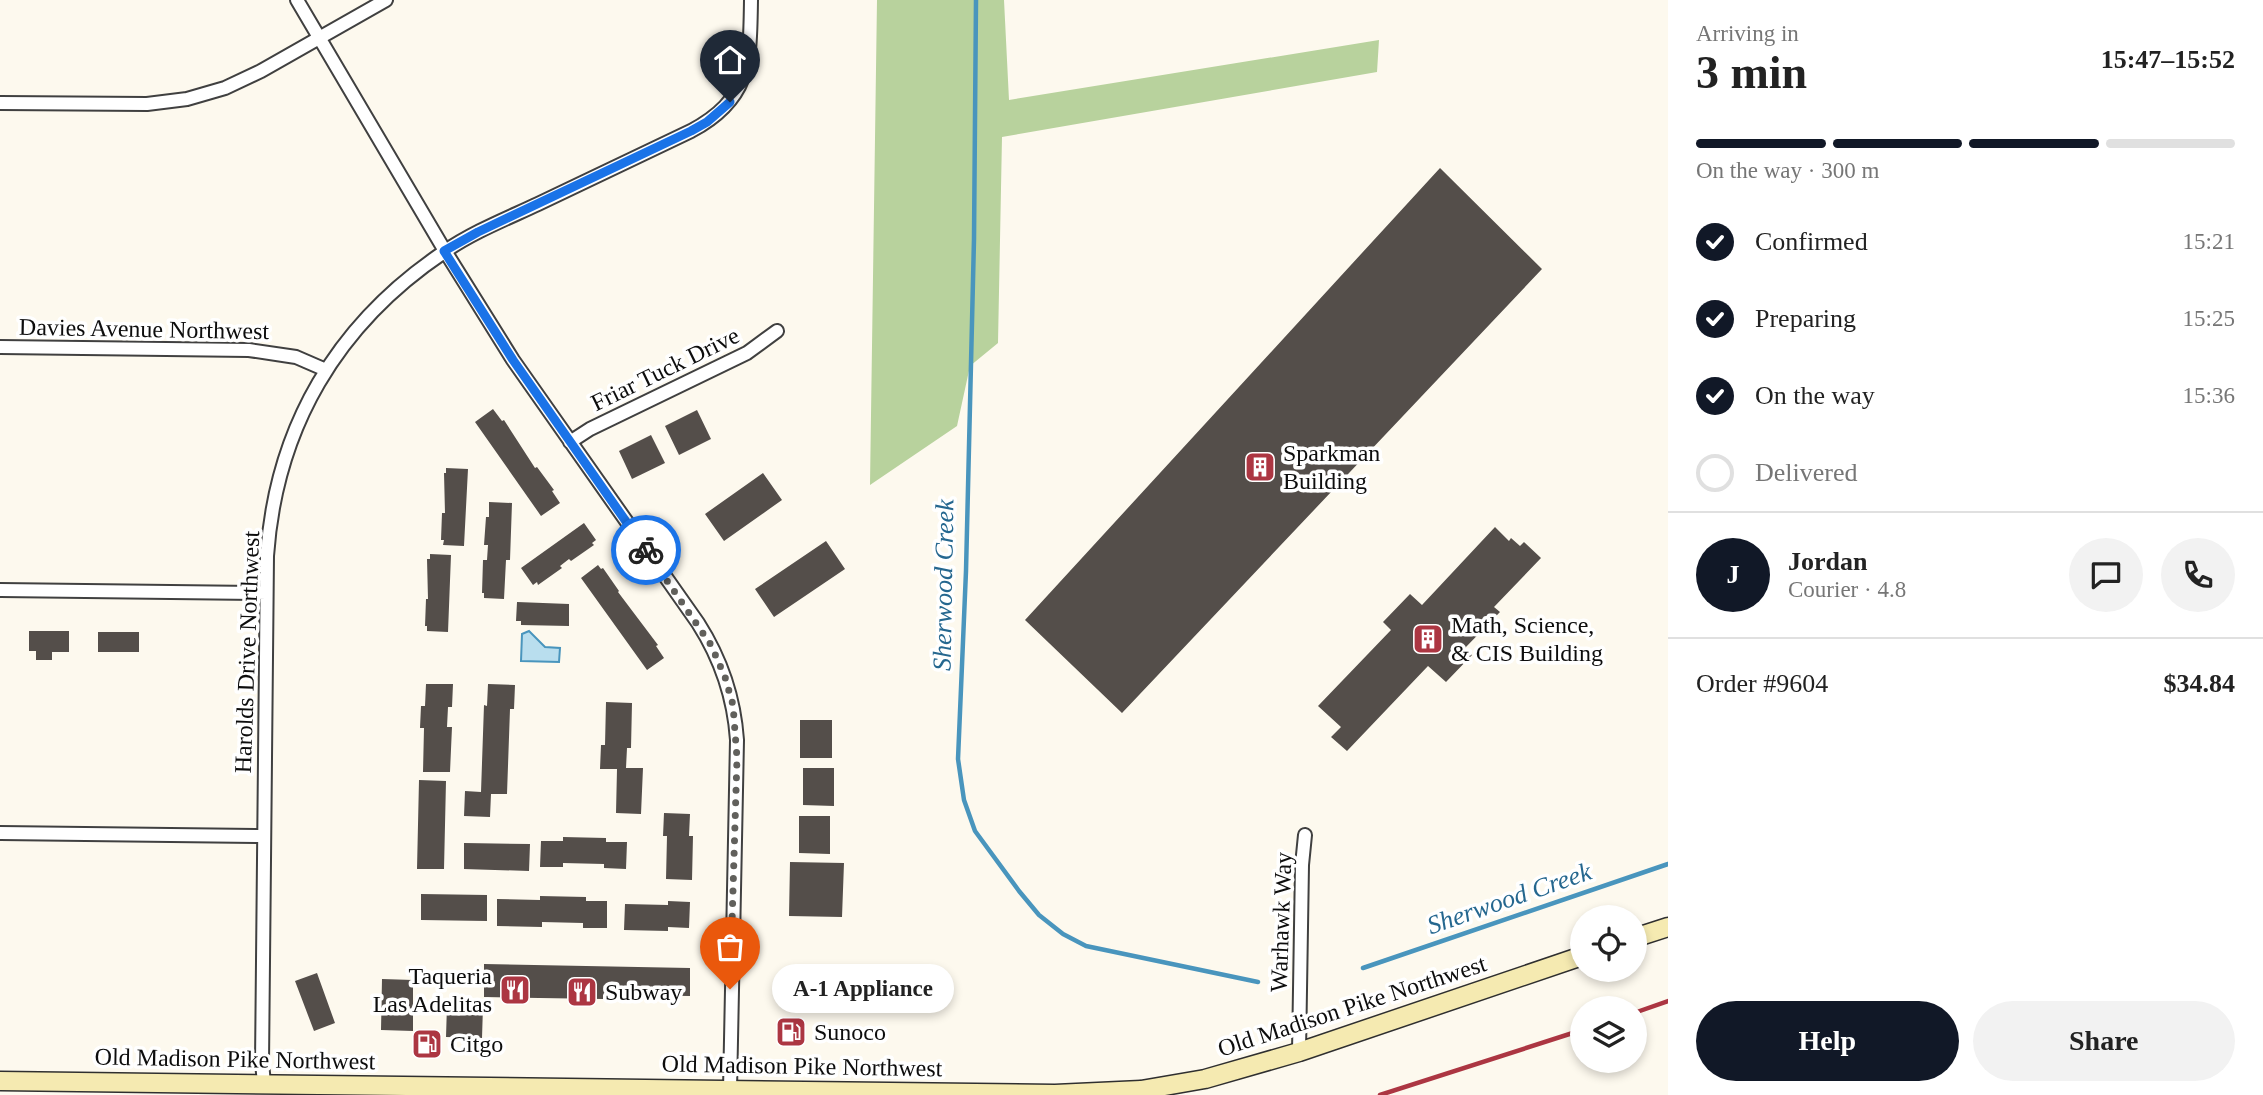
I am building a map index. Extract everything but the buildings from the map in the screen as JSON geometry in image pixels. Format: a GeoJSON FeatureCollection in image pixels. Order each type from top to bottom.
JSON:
{"type":"FeatureCollection","features":[{"type":"Feature","properties":{"kind":"main road"},"geometry":{"type":"LineString","coordinates":[[1647,934],[1668,927]]}},
{"type":"Feature","properties":{"kind":"main road","name":"Old Madison Pike Northwest"},"geometry":{"type":"LineString","coordinates":[[0,1081],[1055,1094],[1119,1092],[1205,1080],[1298,1052],[1570,960]]}},
{"type":"Feature","properties":{"kind":"street"},"geometry":{"type":"LineString","coordinates":[[297,0],[444,251],[513,360],[705,634],[720,664],[735,715],[737,758],[730,1090]]}},
{"type":"Feature","properties":{"kind":"street"},"geometry":{"type":"LineString","coordinates":[[0,103],[147,104],[187,99],[242,81],[386,0]]}},
{"type":"Feature","properties":{"kind":"street","name":"Harolds Drive Northwest"},"geometry":{"type":"LineString","coordinates":[[264,1083],[266,593],[269,533],[284,460],[299,419],[326,370],[364,318],[444,251],[478,232],[691,131],[721,112],[738,90],[746,69],[750,44],[751,0]]}},
{"type":"Feature","properties":{"kind":"street","name":"Friar Tuck Drive"},"geometry":{"type":"LineString","coordinates":[[570,442],[590,429],[747,353],[777,331]]}},
{"type":"Feature","properties":{"kind":"street","name":"Davies Avenue Northwest"},"geometry":{"type":"LineString","coordinates":[[0,347],[249,350],[296,357],[326,370]]}},
{"type":"Feature","properties":{"kind":"street"},"geometry":{"type":"LineString","coordinates":[[0,590],[266,593]]}},
{"type":"Feature","properties":{"kind":"street"},"geometry":{"type":"LineString","coordinates":[[0,833],[264,836]]}},
{"type":"Feature","properties":{"kind":"street","name":"Warhawk Way"},"geometry":{"type":"LineString","coordinates":[[1298,1052],[1305,835]]}},
{"type":"Feature","properties":{"kind":"green space"},"geometry":{"type":"Polygon","coordinates":[[[877,0],[1004,0],[1009,100],[1379,40],[1377,72],[1002,137],[998,343],[970,366],[957,426],[870,485],[877,0]]]}},
{"type":"Feature","properties":{"kind":"water"},"geometry":{"type":"Polygon","coordinates":[[[529,631],[545,647],[560,648],[559,662],[521,661],[522,634],[529,631]]]}},
{"type":"Feature","properties":{"kind":"waterway","name":"Sherwood Creek"},"geometry":{"type":"LineString","coordinates":[[976,0],[974,239],[966,571],[958,759],[964,800],[975,831],[1019,891],[1039,915],[1063,934],[1086,946],[1258,982]]}},
{"type":"Feature","properties":{"kind":"waterway","name":"Sherwood Creek"},"geometry":{"type":"LineString","coordinates":[[1363,968],[1668,864]]}},
{"type":"Feature","properties":{"kind":"railway"},"geometry":{"type":"LineString","coordinates":[[1647,1008],[1668,1001]]}},
{"type":"Feature","properties":{"kind":"railway"},"geometry":{"type":"LineString","coordinates":[[1380,1095],[1570,1034]]}},
{"type":"Feature","properties":{"kind":"way so far"},"geometry":{"type":"LineString","coordinates":[[646,550],[711,645],[725,677],[733,705],[737,758],[730,989]]}},
{"type":"Feature","properties":{"kind":"place","name":"Sparkman Building"},"geometry":{"type":"Point","coordinates":[1260,467]}},
{"type":"Feature","properties":{"kind":"place","name":"Math, Science, & CIS Building"},"geometry":{"type":"Point","coordinates":[1428,639]}},
{"type":"Feature","properties":{"kind":"place","name":"A-1 Appliance"},"geometry":{"type":"Point","coordinates":[730,989]}},
{"type":"Feature","properties":{"kind":"place","name":"Taqueria Las Adelitas"},"geometry":{"type":"Point","coordinates":[515,990]}},
{"type":"Feature","properties":{"kind":"place","name":"Subway"},"geometry":{"type":"Point","coordinates":[582,992]}},
{"type":"Feature","properties":{"kind":"place","name":"Sunoco"},"geometry":{"type":"Point","coordinates":[791,1032]}},
{"type":"Feature","properties":{"kind":"place","name":"Citgo"},"geometry":{"type":"Point","coordinates":[427,1044]}},
{"type":"Feature","properties":{"kind":"route"},"geometry":{"type":"LineString","coordinates":[[646,550],[513,360],[444,251],[478,232],[691,131],[721,112],[730,102]]}}]}
